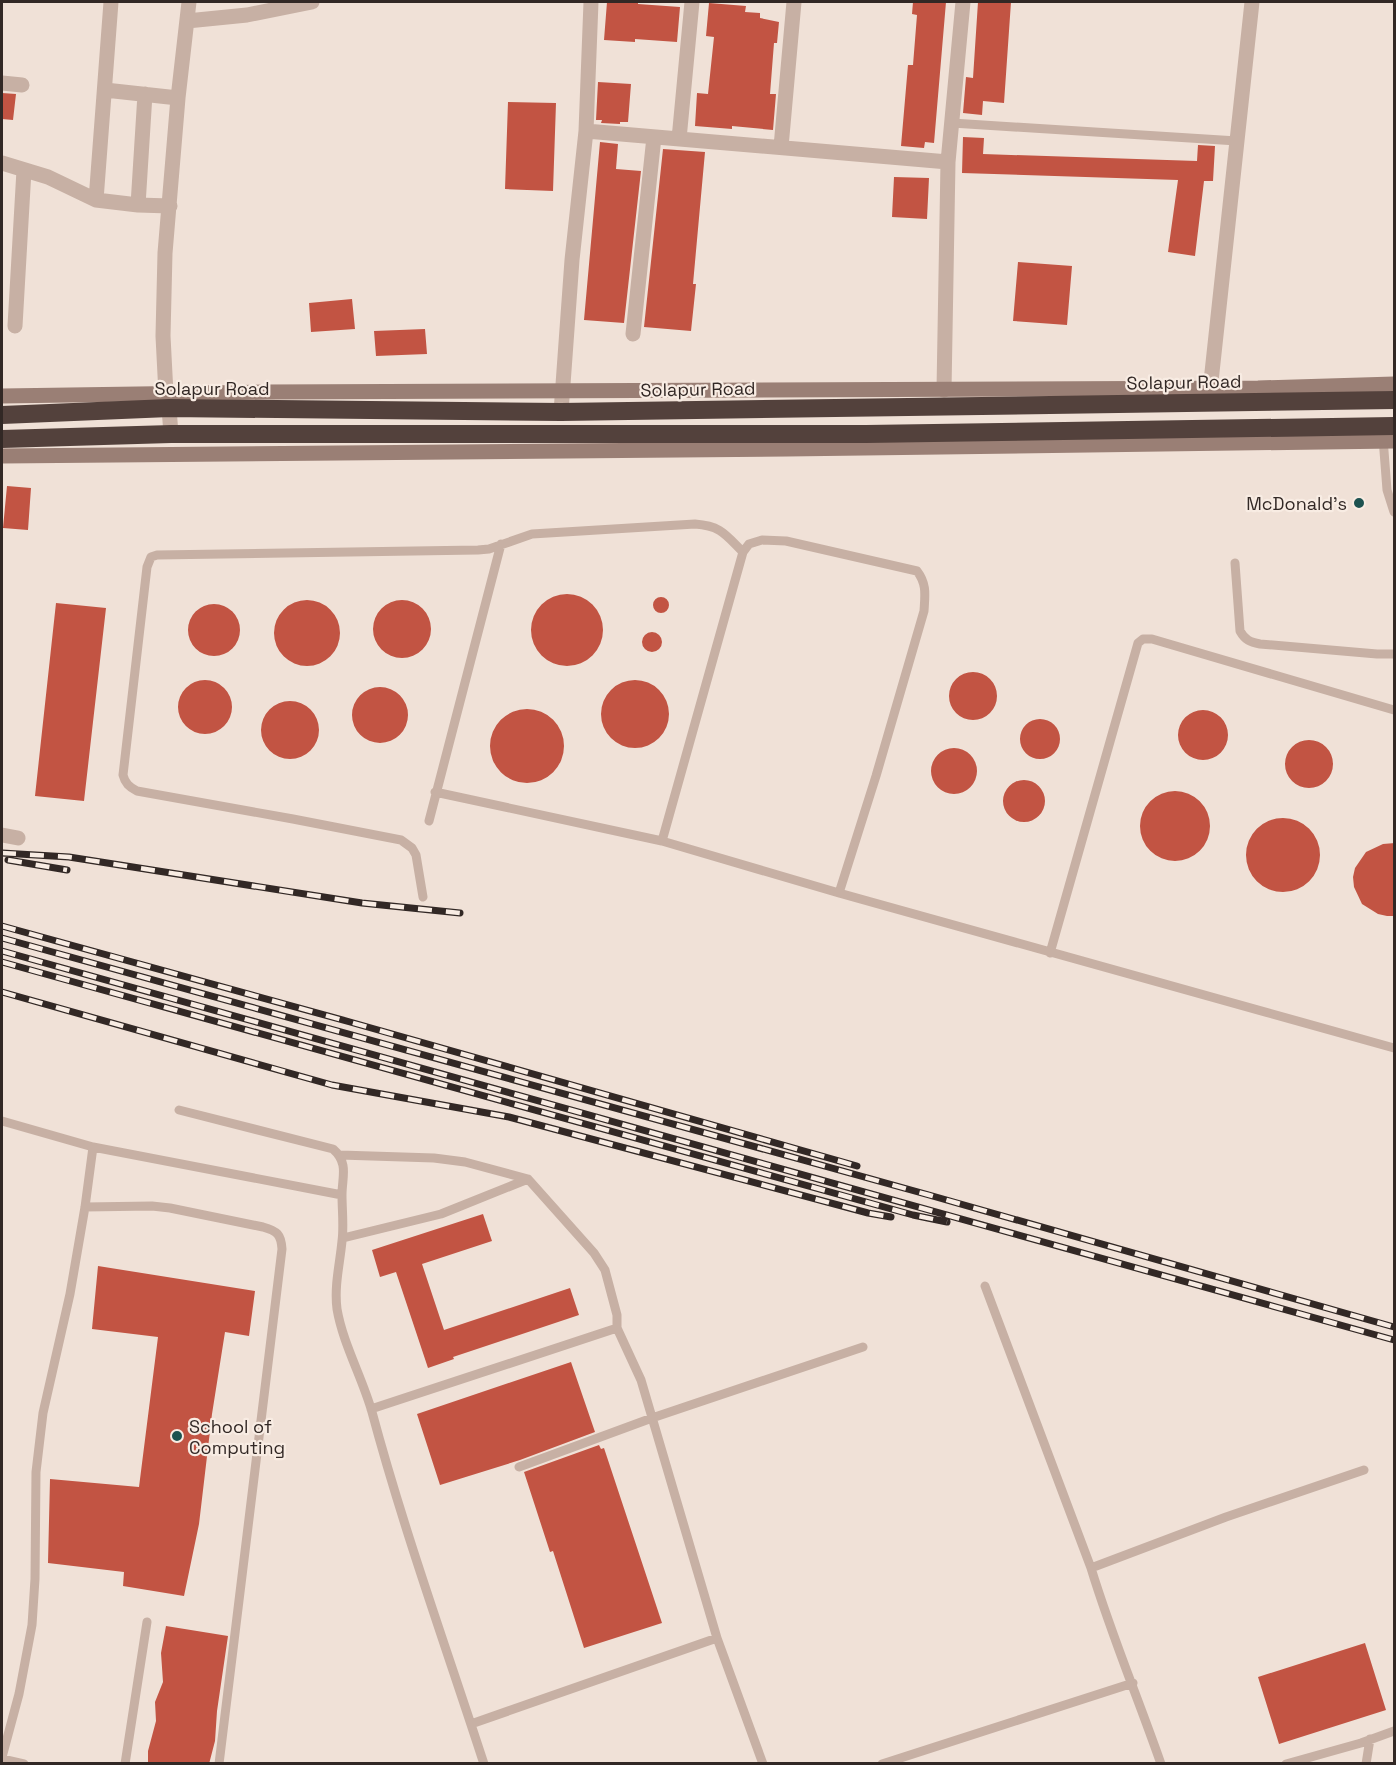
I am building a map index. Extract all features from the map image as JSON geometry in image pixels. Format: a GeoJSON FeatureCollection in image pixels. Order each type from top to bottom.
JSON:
{"type":"FeatureCollection","features":[{"type":"Feature","properties":{"kind":"highway","name":"Solapur Road"},"geometry":{"type":"LineString","coordinates":[[2,415],[168,401],[561,412],[866,408],[1210,395],[1395,400]]}},
{"type":"Feature","properties":{"kind":"highway"},"geometry":{"type":"LineString","coordinates":[[866,408],[866,434]]}},
{"type":"Feature","properties":{"kind":"highway"},"geometry":{"type":"LineString","coordinates":[[2,439],[171,434],[1388,434]]}},
{"type":"Feature","properties":{"kind":"street"},"geometry":{"type":"LineString","coordinates":[[96,200],[111,2]]}},
{"type":"Feature","properties":{"kind":"street"},"geometry":{"type":"LineString","coordinates":[[171,434],[163,336],[165,253],[178,98],[189,2]]}},
{"type":"Feature","properties":{"kind":"street"},"geometry":{"type":"LineString","coordinates":[[187,21],[247,15],[312,2]]}},
{"type":"Feature","properties":{"kind":"street"},"geometry":{"type":"LineString","coordinates":[[561,412],[572,260],[586,131],[591,2]]}},
{"type":"Feature","properties":{"kind":"street"},"geometry":{"type":"LineString","coordinates":[[679,140],[692,2]]}},
{"type":"Feature","properties":{"kind":"street"},"geometry":{"type":"LineString","coordinates":[[781,147],[794,2]]}},
{"type":"Feature","properties":{"kind":"street"},"geometry":{"type":"LineString","coordinates":[[944,390],[948,162],[963,2]]}},
{"type":"Feature","properties":{"kind":"street"},"geometry":{"type":"LineString","coordinates":[[1210,395],[1252,2]]}},
{"type":"Feature","properties":{"kind":"street"},"geometry":{"type":"LineString","coordinates":[[2,83],[22,85]]}},
{"type":"Feature","properties":{"kind":"street"},"geometry":{"type":"LineString","coordinates":[[105,90],[178,98]]}},
{"type":"Feature","properties":{"kind":"street"},"geometry":{"type":"LineString","coordinates":[[138,205],[145,94]]}},
{"type":"Feature","properties":{"kind":"street"},"geometry":{"type":"LineString","coordinates":[[586,131],[948,162]]}},
{"type":"Feature","properties":{"kind":"street"},"geometry":{"type":"LineString","coordinates":[[633,334],[654,137]]}},
{"type":"Feature","properties":{"kind":"street"},"geometry":{"type":"LineString","coordinates":[[15,326],[10,168],[48,177],[96,200],[170,206]]}},
{"type":"Feature","properties":{"kind":"street"},"geometry":{"type":"LineString","coordinates":[[2,396],[168,401],[561,391],[944,390],[1210,395],[1395,384]]}},
{"type":"Feature","properties":{"kind":"street"},"geometry":{"type":"LineString","coordinates":[[2,456],[775,449],[1388,434]]}},
{"type":"Feature","properties":{"kind":"street"},"geometry":{"type":"LineString","coordinates":[[2,835],[18,838]]}},
{"type":"Feature","properties":{"kind":"lane"},"geometry":{"type":"LineString","coordinates":[[952,123],[1237,141]]}},
{"type":"Feature","properties":{"kind":"lane"},"geometry":{"type":"LineString","coordinates":[[1388,434],[1387,490],[1395,512]]}},
{"type":"Feature","properties":{"kind":"lane"},"geometry":{"type":"LineString","coordinates":[[423,897],[416,855],[412,848],[401,840],[137,791],[125,782],[123,775],[147,567],[151,557],[157,555],[478,550],[489,549],[532,534],[695,524],[711,525],[722,531],[743,552]]}},
{"type":"Feature","properties":{"kind":"lane"},"geometry":{"type":"LineString","coordinates":[[662,842],[743,552],[749,544],[762,540],[786,541],[917,571],[923,579],[924,611],[839,894]]}},
{"type":"Feature","properties":{"kind":"lane"},"geometry":{"type":"LineString","coordinates":[[429,821],[501,544]]}},
{"type":"Feature","properties":{"kind":"lane"},"geometry":{"type":"LineString","coordinates":[[1235,563],[1240,631],[1250,642],[1395,654]]}},
{"type":"Feature","properties":{"kind":"lane"},"geometry":{"type":"LineString","coordinates":[[1050,953],[1138,643],[1143,639],[1152,639],[1395,710]]}},
{"type":"Feature","properties":{"kind":"lane"},"geometry":{"type":"LineString","coordinates":[[435,792],[662,842],[839,894],[1395,1048]]}},
{"type":"Feature","properties":{"kind":"lane"},"geometry":{"type":"LineString","coordinates":[[179,1110],[333,1149],[340,1155],[344,1168],[343,1238],[336,1288],[341,1327],[371,1409],[404,1525],[484,1764]]}},
{"type":"Feature","properties":{"kind":"lane"},"geometry":{"type":"LineString","coordinates":[[2,1121],[93,1147],[342,1195]]}},
{"type":"Feature","properties":{"kind":"lane"},"geometry":{"type":"LineString","coordinates":[[24,1764],[2,1758],[19,1694],[32,1625],[36,1560],[36,1472],[43,1413],[70,1294],[93,1147]]}},
{"type":"Feature","properties":{"kind":"lane"},"geometry":{"type":"LineString","coordinates":[[340,1155],[434,1158],[465,1162],[528,1179],[594,1253],[605,1269],[617,1315],[617,1328],[641,1380],[717,1638],[763,1764]]}},
{"type":"Feature","properties":{"kind":"lane"},"geometry":{"type":"LineString","coordinates":[[343,1238],[441,1214],[528,1179]]}},
{"type":"Feature","properties":{"kind":"lane"},"geometry":{"type":"LineString","coordinates":[[85,1207],[170,1208],[263,1227],[275,1231],[281,1239],[282,1249],[219,1764]]}},
{"type":"Feature","properties":{"kind":"lane"},"geometry":{"type":"LineString","coordinates":[[986,1286],[1161,1764]]}},
{"type":"Feature","properties":{"kind":"lane"},"geometry":{"type":"LineString","coordinates":[[371,1409],[617,1328]]}},
{"type":"Feature","properties":{"kind":"lane"},"geometry":{"type":"LineString","coordinates":[[519,1467],[652,1418],[863,1347]]}},
{"type":"Feature","properties":{"kind":"lane"},"geometry":{"type":"LineString","coordinates":[[1091,1568],[1226,1517],[1364,1470]]}},
{"type":"Feature","properties":{"kind":"lane"},"geometry":{"type":"LineString","coordinates":[[125,1764],[147,1622]]}},
{"type":"Feature","properties":{"kind":"lane"},"geometry":{"type":"LineString","coordinates":[[471,1724],[717,1638]]}},
{"type":"Feature","properties":{"kind":"lane"},"geometry":{"type":"LineString","coordinates":[[882,1764],[1133,1683]]}},
{"type":"Feature","properties":{"kind":"lane"},"geometry":{"type":"LineString","coordinates":[[1286,1764],[1395,1731]]}},
{"type":"Feature","properties":{"kind":"lane"},"geometry":{"type":"LineString","coordinates":[[1366,1764],[1371,1739]]}},
{"type":"Feature","properties":{"kind":"building"},"geometry":{"type":"Polygon","coordinates":[[[607,2],[638,2],[638,4],[680,7],[677,42],[635,39],[635,42],[604,40],[607,2]]]}},
{"type":"Feature","properties":{"kind":"building"},"geometry":{"type":"Polygon","coordinates":[[[913,2],[946,2],[934,143],[925,142],[924,148],[901,146],[908,65],[913,65],[917,15],[912,14],[913,2]]]}},
{"type":"Feature","properties":{"kind":"building"},"geometry":{"type":"Polygon","coordinates":[[[978,2],[1011,2],[1004,103],[983,101],[982,115],[963,113],[966,77],[973,78],[978,2]]]}},
{"type":"Feature","properties":{"kind":"building"},"geometry":{"type":"Polygon","coordinates":[[[709,3],[746,6],[745,12],[760,13],[760,18],[779,22],[777,43],[774,43],[770,94],[776,94],[773,130],[732,126],[732,129],[695,126],[697,93],[708,94],[714,37],[706,36],[709,3]]]}},
{"type":"Feature","properties":{"kind":"building"},"geometry":{"type":"Polygon","coordinates":[[[598,82],[631,84],[628,122],[601,123],[602,120],[596,120],[598,82]]]}},
{"type":"Feature","properties":{"kind":"building"},"geometry":{"type":"Polygon","coordinates":[[[2,93],[16,94],[13,120],[2,119],[2,93]]]}},
{"type":"Feature","properties":{"kind":"building"},"geometry":{"type":"Polygon","coordinates":[[[508,102],[556,103],[553,191],[505,189],[508,102]]]}},
{"type":"Feature","properties":{"kind":"building"},"geometry":{"type":"Polygon","coordinates":[[[963,137],[984,138],[983,154],[1197,161],[1198,145],[1215,146],[1213,181],[1204,181],[1195,256],[1168,252],[1178,180],[962,173],[963,137]]]}},
{"type":"Feature","properties":{"kind":"building"},"geometry":{"type":"Polygon","coordinates":[[[600,142],[618,144],[616,169],[641,171],[624,323],[584,320],[600,142]]]}},
{"type":"Feature","properties":{"kind":"building"},"geometry":{"type":"Polygon","coordinates":[[[663,149],[705,152],[691,331],[644,327],[663,149]]]}},
{"type":"Feature","properties":{"kind":"building"},"geometry":{"type":"Polygon","coordinates":[[[894,177],[929,178],[927,219],[892,217],[894,177]]]}},
{"type":"Feature","properties":{"kind":"building"},"geometry":{"type":"Polygon","coordinates":[[[1018,262],[1072,266],[1067,325],[1013,321],[1018,262]]]}},
{"type":"Feature","properties":{"kind":"building"},"geometry":{"type":"Polygon","coordinates":[[[352,299],[355,329],[311,332],[309,303],[352,299]]]}},
{"type":"Feature","properties":{"kind":"building"},"geometry":{"type":"Polygon","coordinates":[[[425,329],[427,354],[376,356],[374,331],[425,329]]]}},
{"type":"Feature","properties":{"kind":"building"},"geometry":{"type":"Polygon","coordinates":[[[7,486],[31,488],[28,530],[3,528],[7,486]]]}},
{"type":"Feature","properties":{"kind":"building"},"geometry":{"type":"Polygon","coordinates":[[[567,594],[587,600],[597,610],[603,630],[597,650],[587,660],[567,666],[547,660],[537,650],[531,630],[537,610],[547,600],[567,594]]]}},
{"type":"Feature","properties":{"kind":"building"},"geometry":{"type":"Polygon","coordinates":[[[658,597],[664,597],[669,605],[667,611],[658,613],[653,608],[653,602],[658,597]]]}},
{"type":"Feature","properties":{"kind":"building"},"geometry":{"type":"Polygon","coordinates":[[[307,600],[320,603],[330,610],[337,620],[340,633],[337,646],[330,656],[320,663],[307,666],[294,663],[284,656],[277,646],[274,633],[277,620],[284,610],[294,603],[307,600]]]}},
{"type":"Feature","properties":{"kind":"building"},"geometry":{"type":"Polygon","coordinates":[[[402,600],[418,605],[426,613],[431,629],[426,645],[418,653],[402,658],[386,653],[378,645],[373,629],[378,613],[386,605],[402,600]]]}},
{"type":"Feature","properties":{"kind":"building"},"geometry":{"type":"Polygon","coordinates":[[[56,603],[106,608],[84,801],[35,796],[56,603]]]}},
{"type":"Feature","properties":{"kind":"building"},"geometry":{"type":"Polygon","coordinates":[[[214,604],[228,608],[236,616],[240,630],[236,644],[228,652],[214,656],[200,652],[192,644],[188,630],[192,616],[200,608],[214,604]]]}},
{"type":"Feature","properties":{"kind":"building"},"geometry":{"type":"Polygon","coordinates":[[[648,632],[656,632],[662,638],[662,646],[656,652],[648,652],[642,646],[642,638],[648,632]]]}},
{"type":"Feature","properties":{"kind":"building"},"geometry":{"type":"Polygon","coordinates":[[[973,672],[990,679],[997,696],[990,713],[973,720],[956,713],[949,696],[956,679],[973,672]]]}},
{"type":"Feature","properties":{"kind":"building"},"geometry":{"type":"Polygon","coordinates":[[[205,680],[215,682],[224,688],[230,697],[232,707],[230,717],[224,726],[215,732],[205,734],[195,732],[186,726],[180,717],[178,707],[180,697],[186,688],[195,682],[205,680]]]}},
{"type":"Feature","properties":{"kind":"building"},"geometry":{"type":"Polygon","coordinates":[[[635,680],[648,683],[659,690],[666,701],[669,714],[666,727],[659,738],[648,745],[635,748],[622,745],[611,738],[604,727],[601,714],[604,701],[611,690],[622,683],[635,680]]]}},
{"type":"Feature","properties":{"kind":"building"},"geometry":{"type":"Polygon","coordinates":[[[374,687],[386,687],[396,691],[404,699],[408,715],[404,731],[396,739],[386,743],[374,743],[364,739],[356,731],[352,721],[352,709],[356,699],[364,691],[374,687]]]}},
{"type":"Feature","properties":{"kind":"building"},"geometry":{"type":"Polygon","coordinates":[[[284,701],[296,701],[311,709],[319,724],[319,736],[311,751],[296,759],[284,759],[269,751],[261,736],[261,724],[269,709],[284,701]]]}},
{"type":"Feature","properties":{"kind":"building"},"geometry":{"type":"Polygon","coordinates":[[[527,709],[541,712],[553,720],[561,732],[564,746],[561,760],[553,772],[541,780],[527,783],[513,780],[501,772],[493,760],[490,746],[493,732],[501,720],[513,712],[527,709]]]}},
{"type":"Feature","properties":{"kind":"building"},"geometry":{"type":"Polygon","coordinates":[[[1198,710],[1208,710],[1221,717],[1228,730],[1228,740],[1221,753],[1208,760],[1198,760],[1189,756],[1182,749],[1178,740],[1178,730],[1182,721],[1189,714],[1198,710]]]}},
{"type":"Feature","properties":{"kind":"building"},"geometry":{"type":"Polygon","coordinates":[[[1040,719],[1054,725],[1060,739],[1054,753],[1040,759],[1026,753],[1020,739],[1026,725],[1040,719]]]}},
{"type":"Feature","properties":{"kind":"building"},"geometry":{"type":"Polygon","coordinates":[[[1304,740],[1314,740],[1326,747],[1333,759],[1333,769],[1326,781],[1314,788],[1304,788],[1289,777],[1285,769],[1285,759],[1296,744],[1304,740]]]}},
{"type":"Feature","properties":{"kind":"building"},"geometry":{"type":"Polygon","coordinates":[[[959,748],[971,754],[976,762],[976,780],[971,788],[963,793],[949,794],[941,791],[934,784],[931,766],[934,758],[941,751],[959,748]]]}},
{"type":"Feature","properties":{"kind":"building"},"geometry":{"type":"Polygon","coordinates":[[[1024,780],[1039,786],[1045,801],[1039,816],[1024,822],[1009,816],[1003,801],[1009,786],[1024,780]]]}},
{"type":"Feature","properties":{"kind":"building"},"geometry":{"type":"Polygon","coordinates":[[[1182,791],[1195,797],[1204,806],[1208,812],[1210,826],[1208,840],[1200,851],[1189,859],[1168,861],[1150,851],[1142,840],[1140,819],[1150,801],[1161,793],[1182,791]]]}},
{"type":"Feature","properties":{"kind":"building"},"geometry":{"type":"Polygon","coordinates":[[[1283,818],[1297,821],[1309,829],[1317,841],[1320,855],[1317,869],[1309,881],[1297,889],[1283,892],[1269,889],[1257,881],[1249,869],[1246,855],[1249,841],[1257,829],[1269,821],[1283,818]]]}},
{"type":"Feature","properties":{"kind":"building"},"geometry":{"type":"Polygon","coordinates":[[[1395,843],[1395,916],[1387,916],[1378,914],[1362,904],[1354,887],[1353,877],[1355,868],[1366,852],[1383,844],[1395,843]]]}},
{"type":"Feature","properties":{"kind":"building"},"geometry":{"type":"Polygon","coordinates":[[[483,1214],[492,1241],[422,1264],[444,1330],[570,1288],[579,1315],[453,1357],[454,1359],[428,1368],[396,1272],[380,1277],[372,1250],[483,1214]]]}},
{"type":"Feature","properties":{"kind":"building","name":"School of Computing"},"geometry":{"type":"Polygon","coordinates":[[[98,1266],[255,1291],[249,1336],[225,1332],[212,1414],[199,1524],[184,1596],[123,1586],[124,1572],[48,1563],[50,1479],[139,1487],[158,1337],[92,1329],[98,1266]]]}},
{"type":"Feature","properties":{"kind":"building"},"geometry":{"type":"Polygon","coordinates":[[[571,1362],[595,1432],[520,1460],[440,1485],[417,1414],[571,1362]]]}},
{"type":"Feature","properties":{"kind":"building"},"geometry":{"type":"Polygon","coordinates":[[[599,1445],[601,1449],[604,1448],[662,1623],[584,1648],[553,1551],[550,1552],[524,1472],[599,1445]]]}},
{"type":"Feature","properties":{"kind":"building"},"geometry":{"type":"Polygon","coordinates":[[[166,1626],[228,1636],[215,1741],[209,1764],[148,1764],[148,1751],[156,1721],[155,1702],[163,1682],[161,1653],[166,1626]]]}},
{"type":"Feature","properties":{"kind":"building"},"geometry":{"type":"Polygon","coordinates":[[[1365,1643],[1386,1710],[1279,1744],[1258,1677],[1365,1643]]]}},
{"type":"Feature","properties":{"kind":"railway"},"geometry":{"type":"LineString","coordinates":[[2,853],[69,857],[362,903],[460,913]]}},
{"type":"Feature","properties":{"kind":"railway"},"geometry":{"type":"LineString","coordinates":[[8,860],[67,870]]}},
{"type":"Feature","properties":{"kind":"railway"},"geometry":{"type":"LineString","coordinates":[[2,926],[857,1166]]}},
{"type":"Feature","properties":{"kind":"railway"},"geometry":{"type":"LineString","coordinates":[[2,938],[929,1195],[1394,1327]]}},
{"type":"Feature","properties":{"kind":"railway"},"geometry":{"type":"LineString","coordinates":[[2,951],[1394,1340]]}},
{"type":"Feature","properties":{"kind":"railway"},"geometry":{"type":"LineString","coordinates":[[2,962],[913,1215],[947,1222]]}},
{"type":"Feature","properties":{"kind":"railway"},"geometry":{"type":"LineString","coordinates":[[2,992],[332,1085],[509,1117],[868,1213],[891,1217]]}},
{"type":"Feature","properties":{"kind":"place","name":"McDonald's"},"geometry":{"type":"Point","coordinates":[1359,503]}},
{"type":"Feature","properties":{"kind":"place","name":"School of Computing"},"geometry":{"type":"Point","coordinates":[177,1436]}}]}
